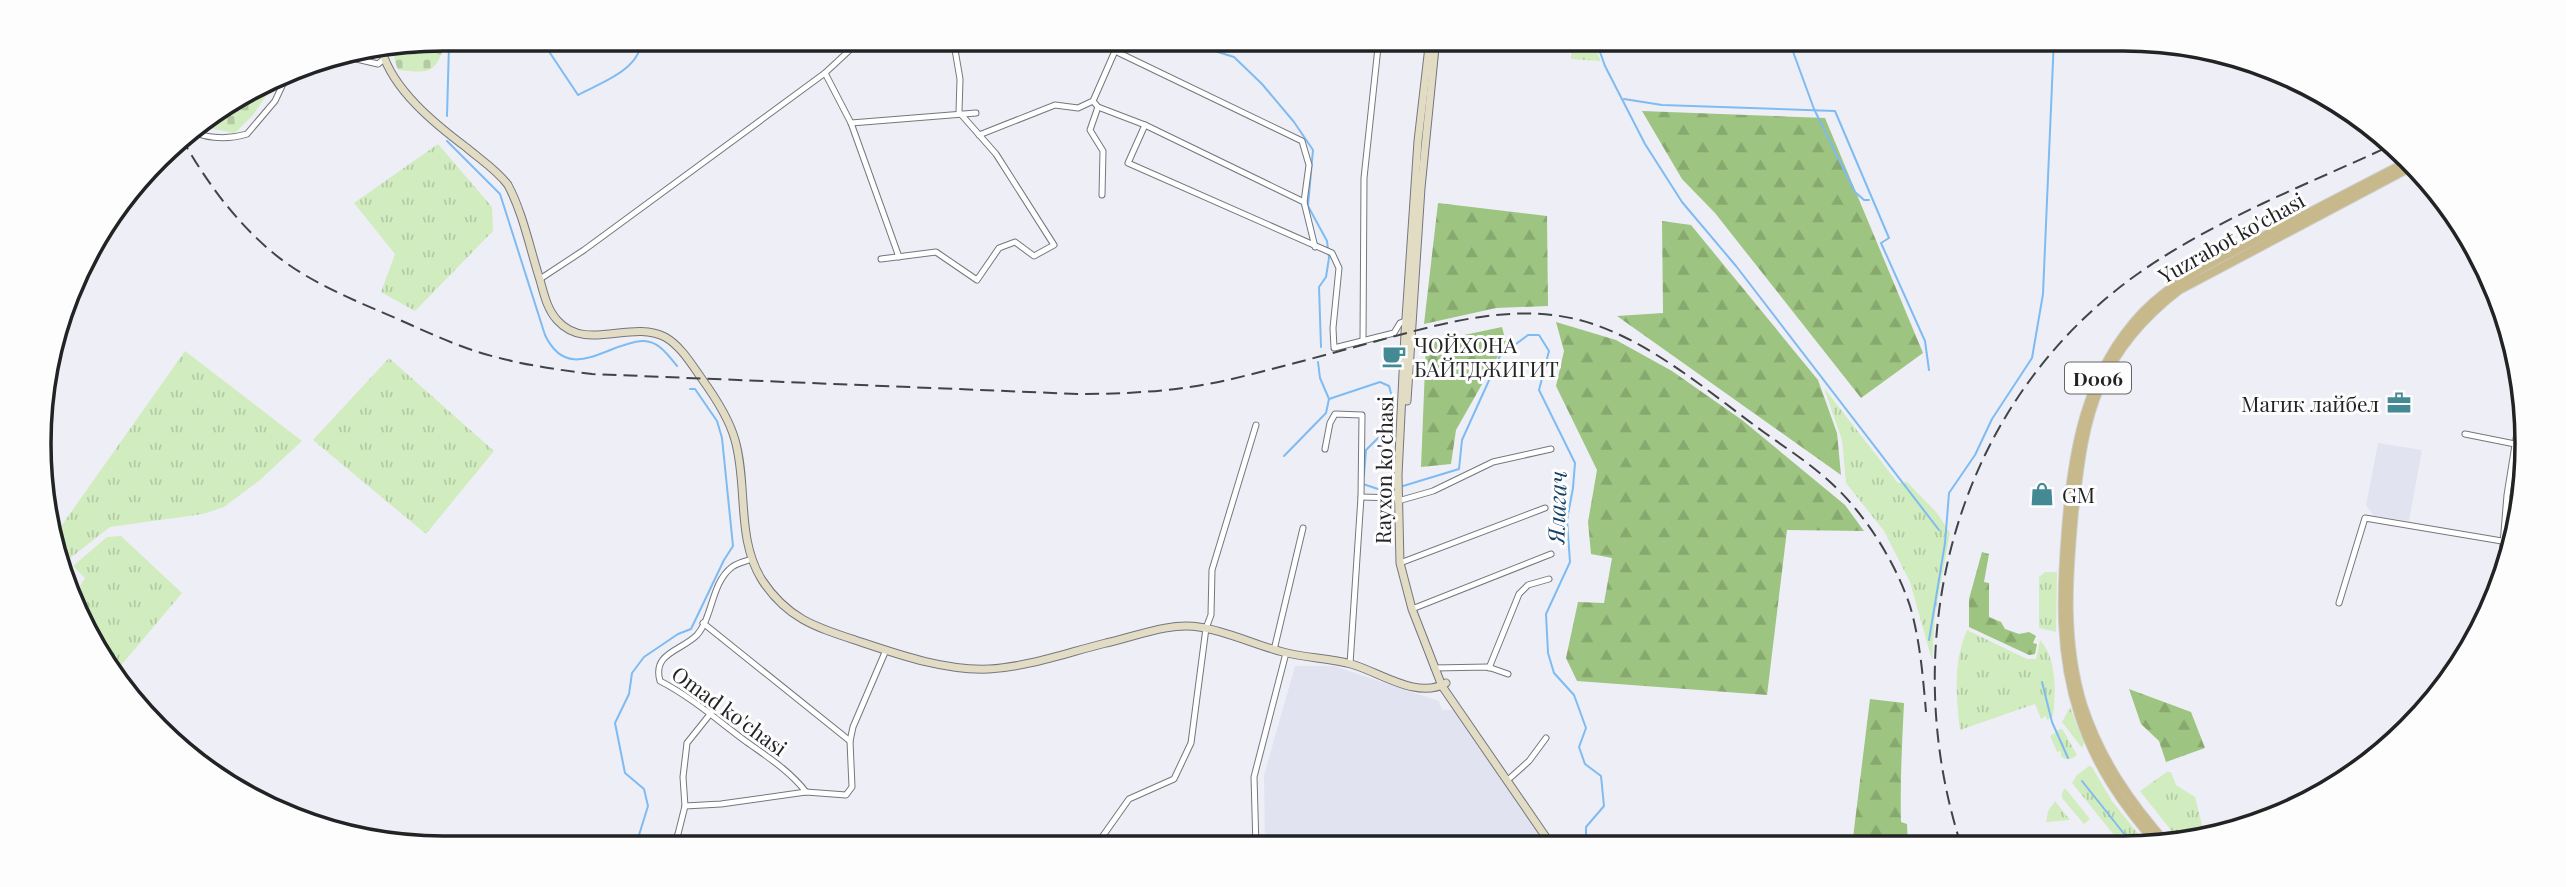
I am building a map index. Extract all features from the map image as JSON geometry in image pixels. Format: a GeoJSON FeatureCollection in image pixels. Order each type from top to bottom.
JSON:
{"type":"FeatureCollection","features":[{"type":"Feature","properties":{"kind":"main road","name":"Rayxon ko'chasi"},"geometry":{"type":"LineString","coordinates":[[1428,51],[1418,141],[1400,497],[1402,562],[1414,609],[1444,685]]}},
{"type":"Feature","properties":{"kind":"main road","name":"Rayxon ko'chasi"},"geometry":{"type":"LineString","coordinates":[[1409,319],[1435,51]]}},
{"type":"Feature","properties":{"kind":"main road"},"geometry":{"type":"LineString","coordinates":[[383,55],[393,78],[401,88],[456,140],[498,172],[508,185],[551,311],[566,327],[586,335],[638,331],[658,334],[675,344],[696,370],[726,416],[734,437],[752,559],[773,594],[799,618],[815,627],[886,650],[950,666],[992,668],[1190,626],[1206,628],[1286,653],[1350,664],[1417,688],[1429,689],[1444,685]]}},
{"type":"Feature","properties":{"kind":"main road","name":"Yuzrabot ko'chasi"},"geometry":{"type":"LineString","coordinates":[[2150,835],[2118,796],[2076,705],[2068,674],[2063,638],[2062,595],[2074,456],[2087,406],[2114,348],[2143,313],[2178,284],[2205,267],[2400,166]]}},
{"type":"Feature","properties":{"kind":"main road","name":"Yuzrabot ko'chasi"},"geometry":{"type":"LineString","coordinates":[[2159,834],[2124,792],[2096,750],[2072,659],[2068,587],[2075,503],[2084,440],[2096,397],[2126,342],[2146,319],[2179,290],[2404,171]]}},
{"type":"Feature","properties":{"kind":"main road"},"geometry":{"type":"LineString","coordinates":[[1444,685],[1548,836]]}},
{"type":"Feature","properties":{"kind":"main road"},"geometry":{"type":"LineString","coordinates":[[1444,685],[1547,836]]}},
{"type":"Feature","properties":{"kind":"street"},"geometry":{"type":"LineString","coordinates":[[540,279],[584,250],[825,73],[849,51]]}},
{"type":"Feature","properties":{"kind":"street"},"geometry":{"type":"LineString","coordinates":[[881,259],[936,252],[977,280],[999,248],[1015,242],[1034,256],[1054,245],[996,154],[959,112],[960,79],[955,51]]}},
{"type":"Feature","properties":{"kind":"street"},"geometry":{"type":"LineString","coordinates":[[979,135],[1055,105],[1078,108],[1093,102],[1115,51],[1302,141],[1309,164],[1304,202],[1317,248]]}},
{"type":"Feature","properties":{"kind":"street"},"geometry":{"type":"LineString","coordinates":[[1363,341],[1364,178],[1378,51]]}},
{"type":"Feature","properties":{"kind":"street"},"geometry":{"type":"LineString","coordinates":[[360,60],[378,64],[383,55]]}},
{"type":"Feature","properties":{"kind":"street"},"geometry":{"type":"LineString","coordinates":[[825,73],[851,123],[899,257]]}},
{"type":"Feature","properties":{"kind":"street"},"geometry":{"type":"LineString","coordinates":[[203,133],[223,138],[247,134],[275,101],[282,86]]}},
{"type":"Feature","properties":{"kind":"street"},"geometry":{"type":"LineString","coordinates":[[1093,102],[1098,107],[1145,125],[1304,202]]}},
{"type":"Feature","properties":{"kind":"street"},"geometry":{"type":"LineString","coordinates":[[1098,107],[1090,130],[1103,151],[1102,195]]}},
{"type":"Feature","properties":{"kind":"street"},"geometry":{"type":"LineString","coordinates":[[851,123],[959,112],[976,113]]}},
{"type":"Feature","properties":{"kind":"street"},"geometry":{"type":"LineString","coordinates":[[1145,125],[1128,163],[1332,253],[1339,268],[1333,328],[1334,348],[1394,333],[1400,323],[1409,319]]}},
{"type":"Feature","properties":{"kind":"street","name":"Rayxon ko'chasi"},"geometry":{"type":"LineString","coordinates":[[1325,449],[1330,423],[1335,414],[1362,415],[1361,496],[1350,664]]}},
{"type":"Feature","properties":{"kind":"street"},"geometry":{"type":"LineString","coordinates":[[1103,836],[1129,799],[1174,779],[1191,743],[1206,628],[1211,615],[1212,570],[1256,425]]}},
{"type":"Feature","properties":{"kind":"street"},"geometry":{"type":"LineString","coordinates":[[2465,434],[2515,443]]}},
{"type":"Feature","properties":{"kind":"street"},"geometry":{"type":"LineString","coordinates":[[1361,496],[1400,497],[1464,478],[1493,462],[1551,449]]}},
{"type":"Feature","properties":{"kind":"street"},"geometry":{"type":"LineString","coordinates":[[2506,521],[2514,470]]}},
{"type":"Feature","properties":{"kind":"street"},"geometry":{"type":"LineString","coordinates":[[2502,546],[2511,498]]}},
{"type":"Feature","properties":{"kind":"street"},"geometry":{"type":"LineString","coordinates":[[1402,562],[1545,508]]}},
{"type":"Feature","properties":{"kind":"street"},"geometry":{"type":"LineString","coordinates":[[2339,603],[2365,517],[2502,541]]}},
{"type":"Feature","properties":{"kind":"street"},"geometry":{"type":"LineString","coordinates":[[1274,650],[1303,528]]}},
{"type":"Feature","properties":{"kind":"street"},"geometry":{"type":"LineString","coordinates":[[1414,609],[1551,554]]}},
{"type":"Feature","properties":{"kind":"street","name":"Omad ko'chasi"},"geometry":{"type":"LineString","coordinates":[[752,559],[732,567],[720,583],[699,632],[672,651],[658,664],[656,670],[660,681],[711,713],[794,777],[806,792]]}},
{"type":"Feature","properties":{"kind":"street"},"geometry":{"type":"LineString","coordinates":[[1489,668],[1520,594],[1528,585],[1549,579]]}},
{"type":"Feature","properties":{"kind":"street"},"geometry":{"type":"LineString","coordinates":[[703,623],[850,741]]}},
{"type":"Feature","properties":{"kind":"street"},"geometry":{"type":"LineString","coordinates":[[685,806],[721,804],[806,792],[846,794],[852,787],[850,741],[853,727],[886,650]]}},
{"type":"Feature","properties":{"kind":"street"},"geometry":{"type":"LineString","coordinates":[[1256,836],[1254,777],[1286,653]]}},
{"type":"Feature","properties":{"kind":"street"},"geometry":{"type":"LineString","coordinates":[[1436,667],[1489,668],[1508,674]]}},
{"type":"Feature","properties":{"kind":"street"},"geometry":{"type":"LineString","coordinates":[[677,836],[685,806],[683,777],[687,744],[711,713]]}},
{"type":"Feature","properties":{"kind":"street"},"geometry":{"type":"LineString","coordinates":[[1510,778],[1529,761],[1546,738]]}},
{"type":"Feature","properties":{"kind":"shaded area"},"geometry":{"type":"Polygon","coordinates":[[[2378,443],[2422,450],[2409,521],[2374,516],[2366,505],[2378,443]]]}},
{"type":"Feature","properties":{"kind":"shaded area"},"geometry":{"type":"Polygon","coordinates":[[[1295,666],[1334,666],[1439,701],[1442,710],[1453,710],[1540,836],[1265,836],[1264,775],[1295,666]]]}},
{"type":"Feature","properties":{"kind":"green space"},"geometry":{"type":"Polygon","coordinates":[[[442,51],[436,64],[426,71],[398,70],[393,54],[442,51]]]}},
{"type":"Feature","properties":{"kind":"green space"},"geometry":{"type":"Polygon","coordinates":[[[1571,51],[1596,51],[1601,61],[1571,59],[1571,51]]]}},
{"type":"Feature","properties":{"kind":"green space"},"geometry":{"type":"Polygon","coordinates":[[[269,91],[253,115],[235,133],[209,128],[269,91]]]}},
{"type":"Feature","properties":{"kind":"green space"},"geometry":{"type":"Polygon","coordinates":[[[1642,111],[1825,118],[1923,353],[1861,398],[1715,213],[1682,179],[1642,111]]]}},
{"type":"Feature","properties":{"kind":"green space"},"geometry":{"type":"Polygon","coordinates":[[[438,144],[492,207],[493,231],[415,311],[381,292],[395,254],[354,203],[438,144]]]}},
{"type":"Feature","properties":{"kind":"green space"},"geometry":{"type":"Polygon","coordinates":[[[1438,203],[1547,216],[1548,306],[1496,308],[1424,324],[1438,203]]]}},
{"type":"Feature","properties":{"kind":"green space"},"geometry":{"type":"Polygon","coordinates":[[[1662,221],[1691,225],[1818,380],[1837,433],[1841,475],[1617,316],[1663,313],[1662,221]]]}},
{"type":"Feature","properties":{"kind":"green space"},"geometry":{"type":"Polygon","coordinates":[[[1556,322],[1616,340],[1672,371],[1742,420],[1845,505],[1864,531],[1787,530],[1767,695],[1577,681],[1566,658],[1578,602],[1604,603],[1612,558],[1591,554],[1588,522],[1597,470],[1556,386],[1564,351],[1556,322]]]}},
{"type":"Feature","properties":{"kind":"green space"},"geometry":{"type":"Polygon","coordinates":[[[1502,327],[1506,342],[1456,430],[1451,464],[1421,467],[1426,343],[1502,327]]]}},
{"type":"Feature","properties":{"kind":"green space"},"geometry":{"type":"Polygon","coordinates":[[[185,351],[302,441],[260,480],[224,507],[203,514],[110,527],[69,559],[60,528],[185,351]]]}},
{"type":"Feature","properties":{"kind":"green space"},"geometry":{"type":"Polygon","coordinates":[[[389,358],[494,451],[426,534],[313,440],[389,358]]]}},
{"type":"Feature","properties":{"kind":"green space"},"geometry":{"type":"Polygon","coordinates":[[[1824,388],[1898,483],[1907,482],[1937,513],[1950,533],[1935,614],[1932,660],[1910,582],[1884,531],[1846,483],[1842,440],[1824,388]]]}},
{"type":"Feature","properties":{"kind":"green space"},"geometry":{"type":"Polygon","coordinates":[[[121,536],[182,593],[120,666],[103,640],[81,594],[79,588],[85,578],[73,566],[107,537],[121,536]]]}},
{"type":"Feature","properties":{"kind":"green space"},"geometry":{"type":"Polygon","coordinates":[[[1982,552],[1989,554],[1984,582],[1989,583],[1989,617],[2001,622],[2005,629],[2019,634],[2029,632],[2036,636],[2033,643],[2037,644],[2035,654],[2029,655],[1969,627],[1969,599],[1982,552]]]}},
{"type":"Feature","properties":{"kind":"green space"},"geometry":{"type":"Polygon","coordinates":[[[2045,572],[2057,572],[2056,632],[2039,628],[2039,577],[2045,572]]]}},
{"type":"Feature","properties":{"kind":"green space"},"geometry":{"type":"Polygon","coordinates":[[[1967,630],[2027,659],[2036,659],[2040,640],[2046,647],[2052,666],[2055,687],[2053,716],[2047,720],[2046,716],[2041,719],[2035,704],[1960,730],[1958,667],[1959,654],[1967,630]]]}},
{"type":"Feature","properties":{"kind":"green space"},"geometry":{"type":"Polygon","coordinates":[[[2129,689],[2191,712],[2205,748],[2166,762],[2159,741],[2141,724],[2129,689]]]}},
{"type":"Feature","properties":{"kind":"green space"},"geometry":{"type":"Polygon","coordinates":[[[1870,699],[1904,703],[1901,822],[1907,824],[1908,836],[1853,836],[1870,699]]]}},
{"type":"Feature","properties":{"kind":"green space"},"geometry":{"type":"Polygon","coordinates":[[[2070,707],[2084,743],[2082,748],[2062,722],[2070,707]]]}},
{"type":"Feature","properties":{"kind":"green space"},"geometry":{"type":"Polygon","coordinates":[[[2060,729],[2077,755],[2072,759],[2061,757],[2061,751],[2057,752],[2050,736],[2060,729]]]}},
{"type":"Feature","properties":{"kind":"green space"},"geometry":{"type":"Polygon","coordinates":[[[2089,766],[2092,767],[2112,801],[2139,835],[2115,836],[2072,783],[2077,775],[2089,766]]]}},
{"type":"Feature","properties":{"kind":"green space"},"geometry":{"type":"Polygon","coordinates":[[[2171,772],[2176,785],[2195,797],[2203,828],[2173,833],[2140,791],[2171,772]]]}},
{"type":"Feature","properties":{"kind":"green space"},"geometry":{"type":"Polygon","coordinates":[[[2065,788],[2090,819],[2084,824],[2062,798],[2065,788]]]}},
{"type":"Feature","properties":{"kind":"green space"},"geometry":{"type":"Polygon","coordinates":[[[2055,801],[2070,820],[2046,822],[2048,811],[2055,801]]]}},
{"type":"Feature","properties":{"kind":"waterway"},"geometry":{"type":"LineString","coordinates":[[447,116],[449,51]]}},
{"type":"Feature","properties":{"kind":"waterway"},"geometry":{"type":"LineString","coordinates":[[549,51],[578,95],[619,74],[635,59],[639,51]]}},
{"type":"Feature","properties":{"kind":"waterway"},"geometry":{"type":"LineString","coordinates":[[1215,51],[1234,57],[1262,84],[1313,150],[1308,206],[1327,241],[1329,258],[1326,277],[1319,287],[1321,347]]}},
{"type":"Feature","properties":{"kind":"waterway"},"geometry":{"type":"LineString","coordinates":[[1600,51],[1645,144],[1682,202],[1736,266],[1939,530]]}},
{"type":"Feature","properties":{"kind":"waterway"},"geometry":{"type":"LineString","coordinates":[[1793,51],[1814,109],[1855,192],[1864,200],[1869,200]]}},
{"type":"Feature","properties":{"kind":"waterway"},"geometry":{"type":"LineString","coordinates":[[1929,640],[1945,543],[1949,493],[1975,455],[1992,419],[2032,358],[2043,294],[2053,51]]}},
{"type":"Feature","properties":{"kind":"waterway"},"geometry":{"type":"LineString","coordinates":[[1624,99],[1662,105],[1835,111],[1889,238],[1881,243],[1925,341],[1929,370]]}},
{"type":"Feature","properties":{"kind":"waterway"},"geometry":{"type":"LineString","coordinates":[[447,141],[500,194],[545,335],[555,350],[565,357],[589,358],[629,343],[648,341],[662,349],[677,366]]}},
{"type":"Feature","properties":{"kind":"waterway","name":"Ялагач"},"geometry":{"type":"LineString","coordinates":[[1403,486],[1459,469],[1462,440],[1500,356],[1528,335],[1539,335],[1549,351],[1539,390],[1575,463],[1567,520],[1570,562],[1546,614],[1548,653],[1554,673],[1574,695],[1586,728],[1579,747],[1585,764],[1601,776],[1604,806],[1586,827],[1586,836]]}},
{"type":"Feature","properties":{"kind":"waterway"},"geometry":{"type":"LineString","coordinates":[[1284,456],[1326,413],[1329,399],[1320,378],[1318,362]]}},
{"type":"Feature","properties":{"kind":"waterway","name":"Ялагач"},"geometry":{"type":"LineString","coordinates":[[1329,399],[1380,382],[1389,386],[1395,408],[1386,430],[1366,450],[1364,475]]}},
{"type":"Feature","properties":{"kind":"waterway"},"geometry":{"type":"LineString","coordinates":[[639,836],[648,806],[644,789],[625,773],[615,723],[629,694],[632,673],[644,657],[678,634],[691,629],[733,546],[722,438],[717,421],[695,389],[690,389]]}},
{"type":"Feature","properties":{"kind":"waterway","name":"Ялагач"},"geometry":{"type":"LineString","coordinates":[[1363,484],[1384,491],[1397,487]]}},
{"type":"Feature","properties":{"kind":"waterway"},"geometry":{"type":"LineString","coordinates":[[2042,682],[2052,722],[2068,758]]}},
{"type":"Feature","properties":{"kind":"waterway"},"geometry":{"type":"LineString","coordinates":[[2082,781],[2126,836]]}},
{"type":"Feature","properties":{"kind":"railway"},"geometry":{"type":"LineString","coordinates":[[187,147],[210,184],[245,227],[272,252],[310,278],[365,305],[472,350],[516,362],[592,374],[1078,394],[1117,393],[1213,383],[1430,327],[1485,316],[1539,314],[1593,324],[1617,333],[1683,372],[1814,468],[1842,493],[1877,538],[1904,589],[1919,645],[1926,712]]}},
{"type":"Feature","properties":{"kind":"railway"},"geometry":{"type":"LineString","coordinates":[[1959,836],[1942,766],[1935,686],[1940,607],[1956,529],[1985,456],[2025,388],[2076,326],[2139,273],[2230,219],[2382,149]]}},
{"type":"Feature","properties":{"kind":"place","name":"ЧОЙХОНА БАЙТДЖИГИТ"},"geometry":{"type":"Point","coordinates":[1394,356]}},
{"type":"Feature","properties":{"kind":"place","name":"Магик лайбел"},"geometry":{"type":"Point","coordinates":[2399,403]}},
{"type":"Feature","properties":{"kind":"place","name":"GM"},"geometry":{"type":"Point","coordinates":[2042,494]}}]}
